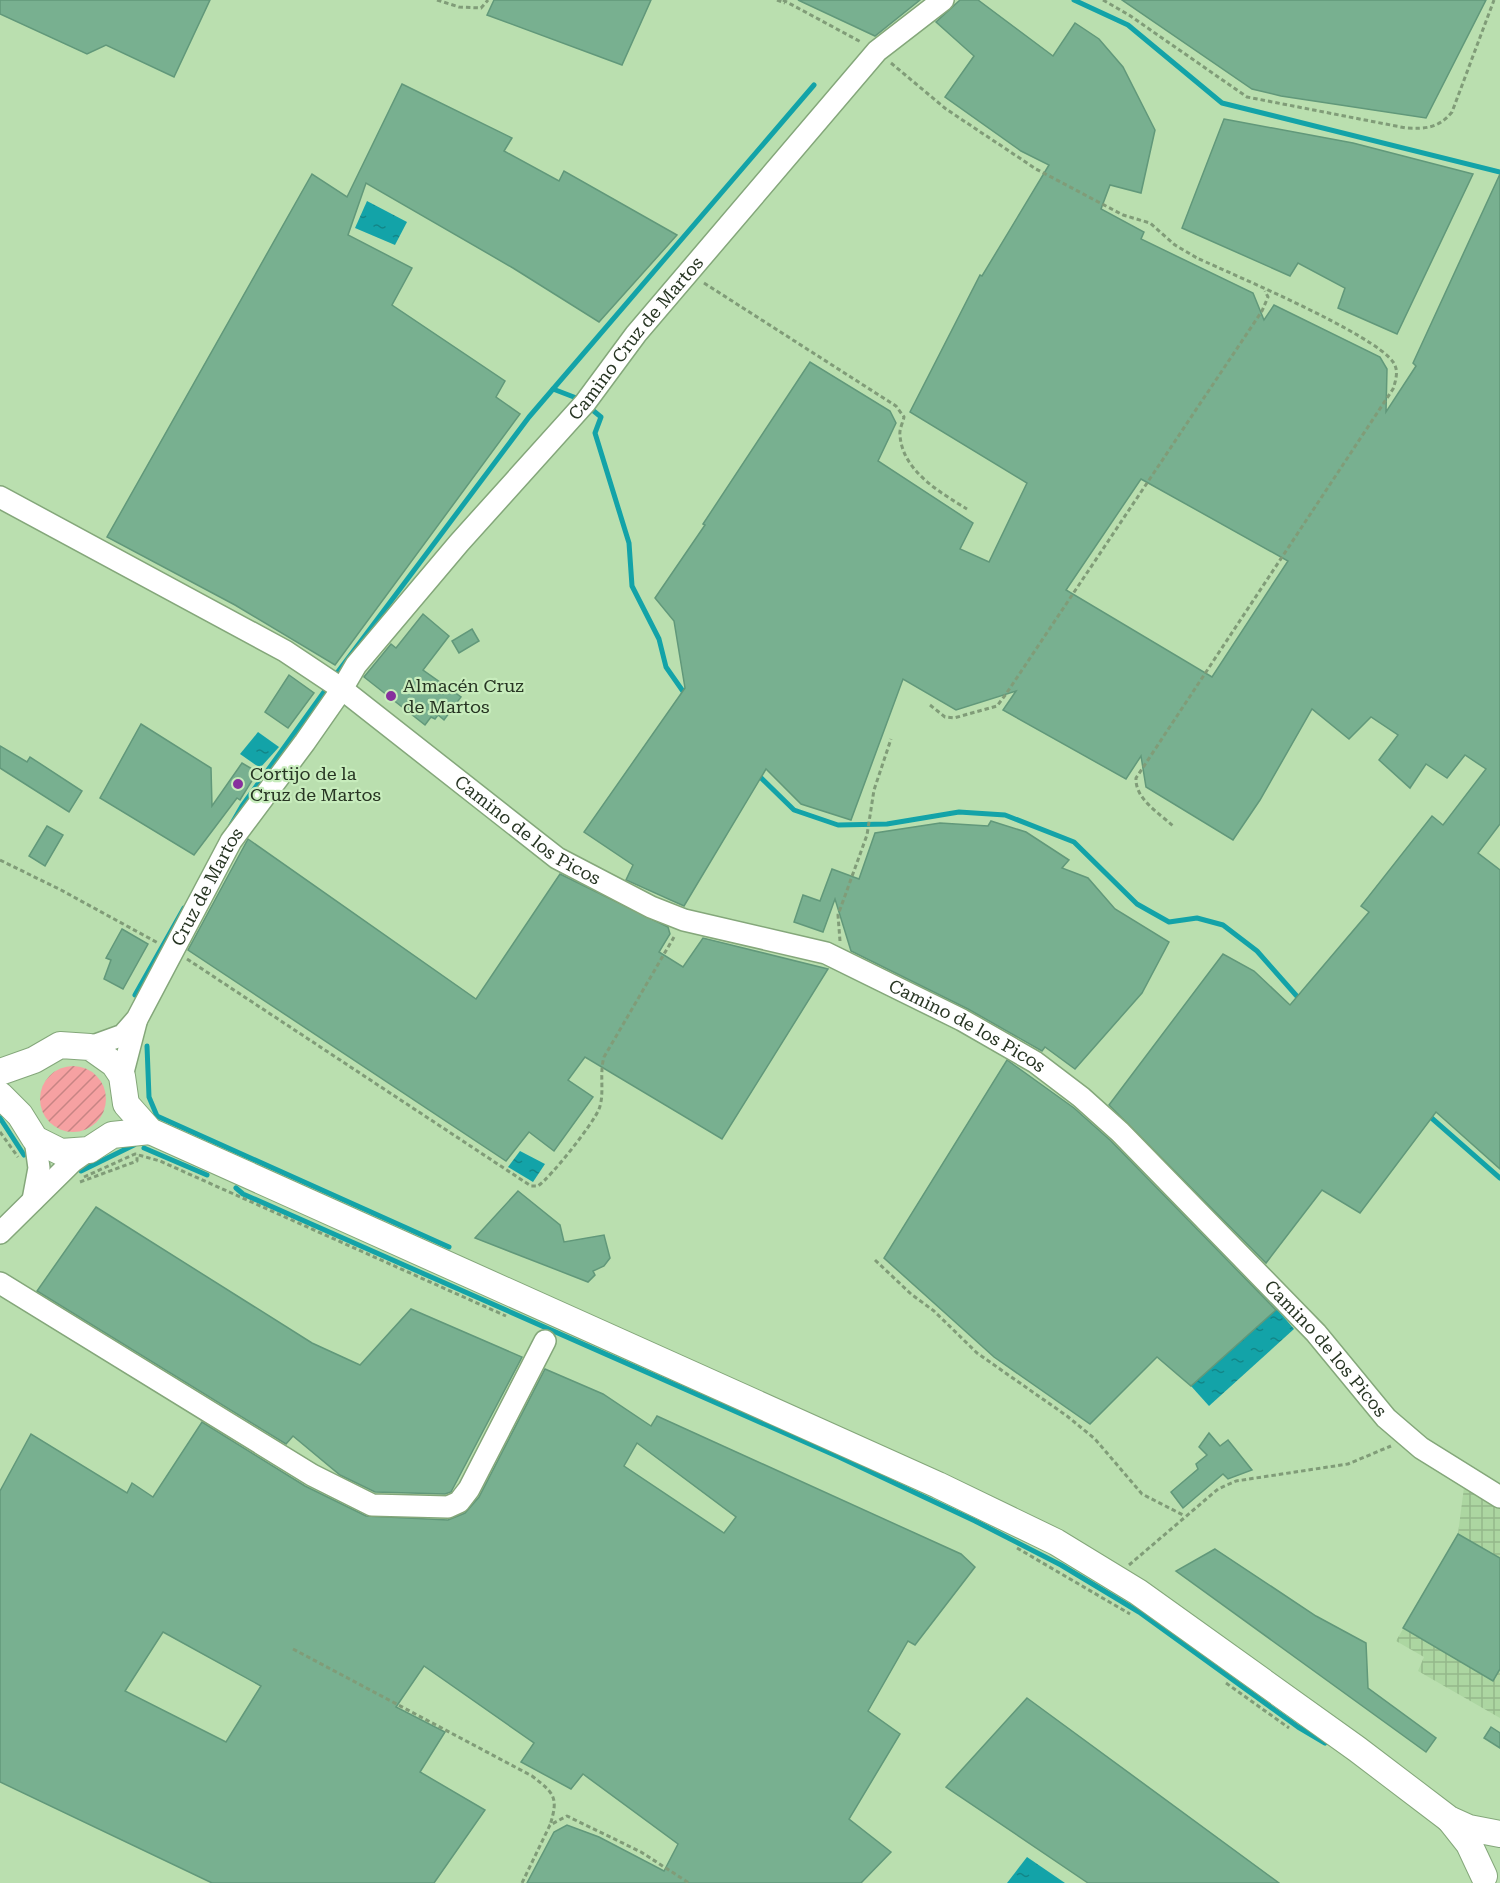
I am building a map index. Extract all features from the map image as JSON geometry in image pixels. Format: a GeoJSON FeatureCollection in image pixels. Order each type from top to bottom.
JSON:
{"type":"FeatureCollection","features":[{"type":"Feature","properties":{"kind":"main road"},"geometry":{"type":"LineString","coordinates":[[0,1071],[34,1060],[60,1046],[75,1044],[90,1047],[114,1064],[122,1076],[126,1104],[150,1131],[938,1485],[1056,1542],[1115,1578],[1347,1742],[1449,1819],[1469,1828],[1500,1834]]}},
{"type":"Feature","properties":{"kind":"main road"},"geometry":{"type":"LineString","coordinates":[[20,1115],[18,1095],[20,1086],[23,1076],[34,1060]]}},
{"type":"Feature","properties":{"kind":"main road"},"geometry":{"type":"LineString","coordinates":[[0,1095],[20,1115],[35,1139],[61,1152],[89,1150],[112,1135],[150,1131]]}},
{"type":"Feature","properties":{"kind":"main road"},"geometry":{"type":"LineString","coordinates":[[1449,1819],[1469,1844],[1484,1880]]}},
{"type":"Feature","properties":{"kind":"main road"},"geometry":{"type":"LineString","coordinates":[[1484,1880],[1487,1863],[1500,1846]]}},
{"type":"Feature","properties":{"kind":"street","name":"Camino Cruz de Martos"},"geometry":{"type":"LineString","coordinates":[[335,684],[356,665],[459,543],[585,403],[636,334],[877,51],[943,0]]}},
{"type":"Feature","properties":{"kind":"street","name":"Camino de los Picos"},"geometry":{"type":"LineString","coordinates":[[0,497],[285,651],[335,684],[556,858],[651,907],[684,920],[826,953],[962,1020],[1035,1062],[1081,1097],[1120,1132],[1316,1333],[1386,1418],[1409,1439],[1500,1497]]}},
{"type":"Feature","properties":{"kind":"street","name":"Cruz de Martos"},"geometry":{"type":"LineString","coordinates":[[90,1047],[123,1035],[137,1018],[163,945],[335,684]]}},
{"type":"Feature","properties":{"kind":"street"},"geometry":{"type":"LineString","coordinates":[[122,1076],[137,1018]]}},
{"type":"Feature","properties":{"kind":"street"},"geometry":{"type":"LineString","coordinates":[[112,1135],[122,1121],[126,1104]]}},
{"type":"Feature","properties":{"kind":"street"},"geometry":{"type":"LineString","coordinates":[[33,1200],[39,1177],[35,1139]]}},
{"type":"Feature","properties":{"kind":"street"},"geometry":{"type":"LineString","coordinates":[[0,1233],[89,1150]]}},
{"type":"Feature","properties":{"kind":"street"},"geometry":{"type":"LineString","coordinates":[[0,1283],[312,1475],[372,1505],[448,1507],[459,1502],[545,1341]]}},
{"type":"Feature","properties":{"kind":"path"},"geometry":{"type":"LineString","coordinates":[[437,0],[459,7],[481,8],[488,0]]}},
{"type":"Feature","properties":{"kind":"path"},"geometry":{"type":"LineString","coordinates":[[777,0],[795,7]]}},
{"type":"Feature","properties":{"kind":"path"},"geometry":{"type":"LineString","coordinates":[[783,0],[877,51],[946,109],[1036,169],[1123,215],[1150,223],[1175,245],[1197,258],[1264,289],[1386,353],[1395,365],[1397,378],[1393,389],[1136,778],[1135,785],[1141,796],[1173,826]]}},
{"type":"Feature","properties":{"kind":"path"},"geometry":{"type":"LineString","coordinates":[[1103,0],[1129,15],[1247,97],[1406,128],[1427,129],[1438,125],[1452,112],[1494,0]]}},
{"type":"Feature","properties":{"kind":"path"},"geometry":{"type":"LineString","coordinates":[[690,273],[896,406],[904,417],[900,435],[909,460],[928,484],[967,509]]}},
{"type":"Feature","properties":{"kind":"path"},"geometry":{"type":"LineString","coordinates":[[930,705],[945,717],[954,718],[997,706],[1262,311],[1268,297],[1264,289]]}},
{"type":"Feature","properties":{"kind":"path"},"geometry":{"type":"LineString","coordinates":[[846,963],[838,932],[838,915],[867,835],[874,790],[891,739]]}},
{"type":"Feature","properties":{"kind":"path"},"geometry":{"type":"LineString","coordinates":[[0,860],[163,945],[531,1186],[538,1186],[555,1170],[599,1108],[600,1071],[604,1057],[684,920]]}},
{"type":"Feature","properties":{"kind":"path"},"geometry":{"type":"LineString","coordinates":[[150,1131],[138,1148],[137,1154],[137,1161],[88,1180],[55,1185],[56,1179],[85,1177],[137,1154],[160,1161],[513,1319]]}},
{"type":"Feature","properties":{"kind":"path"},"geometry":{"type":"LineString","coordinates":[[875,1260],[934,1311],[976,1353],[1095,1439],[1142,1494],[1185,1516]]}},
{"type":"Feature","properties":{"kind":"path"},"geometry":{"type":"LineString","coordinates":[[1115,1578],[1218,1489],[1236,1481],[1348,1464],[1409,1439]]}},
{"type":"Feature","properties":{"kind":"path"},"geometry":{"type":"LineString","coordinates":[[1009,1544],[1132,1615]]}},
{"type":"Feature","properties":{"kind":"path"},"geometry":{"type":"LineString","coordinates":[[293,1649],[532,1776],[551,1790],[556,1806],[550,1825],[522,1883]]}},
{"type":"Feature","properties":{"kind":"path"},"geometry":{"type":"LineString","coordinates":[[1223,1681],[1292,1730]]}},
{"type":"Feature","properties":{"kind":"path"},"geometry":{"type":"LineString","coordinates":[[550,1825],[567,1816],[640,1852],[689,1883]]}},
{"type":"Feature","properties":{"kind":"shaded area"},"geometry":{"type":"Polygon","coordinates":[[[79,1066],[97,1075],[104,1086],[106,1099],[104,1112],[97,1123],[86,1130],[67,1132],[49,1123],[42,1112],[40,1093],[49,1075],[60,1068],[79,1066]]]}},
{"type":"Feature","properties":{"kind":"shaded area"},"geometry":{"type":"Polygon","coordinates":[[[1464,1487],[1500,1507],[1500,1718],[1418,1671],[1424,1657],[1396,1641],[1458,1534],[1464,1487]]]}},
{"type":"Feature","properties":{"kind":"water"},"geometry":{"type":"Polygon","coordinates":[[[367,201],[407,222],[395,245],[355,228],[367,201]]]}},
{"type":"Feature","properties":{"kind":"water"},"geometry":{"type":"Polygon","coordinates":[[[258,732],[279,747],[260,768],[240,754],[258,732]]]}},
{"type":"Feature","properties":{"kind":"water"},"geometry":{"type":"Polygon","coordinates":[[[520,1151],[545,1164],[533,1182],[508,1167],[520,1151]]]}},
{"type":"Feature","properties":{"kind":"water"},"geometry":{"type":"Polygon","coordinates":[[[1277,1309],[1294,1329],[1209,1406],[1191,1386],[1277,1309]]]}},
{"type":"Feature","properties":{"kind":"water"},"geometry":{"type":"Polygon","coordinates":[[[1027,1857],[1065,1883],[1007,1883],[1027,1857]]]}},
{"type":"Feature","properties":{"kind":"building"},"geometry":{"type":"Polygon","coordinates":[[[0,0],[210,0],[174,77],[106,45],[87,54],[0,14],[0,0]]]}},
{"type":"Feature","properties":{"kind":"building"},"geometry":{"type":"Polygon","coordinates":[[[494,0],[651,0],[622,65],[487,15],[494,0]]]}},
{"type":"Feature","properties":{"kind":"building"},"geometry":{"type":"Polygon","coordinates":[[[798,0],[920,0],[875,36],[798,0]]]}},
{"type":"Feature","properties":{"kind":"building"},"geometry":{"type":"Polygon","coordinates":[[[960,0],[978,0],[1053,56],[1075,23],[1099,39],[1123,67],[1155,130],[1141,193],[1110,185],[1101,209],[1144,232],[1141,239],[1253,293],[1264,320],[1274,305],[1380,357],[1387,369],[1386,412],[1416,366],[1413,363],[1500,174],[1500,824],[1478,853],[1500,870],[1500,1169],[1436,1112],[1360,1213],[1322,1190],[1266,1263],[1109,1105],[1223,954],[1254,971],[1290,1005],[1369,912],[1361,906],[1432,816],[1443,825],[1486,769],[1465,755],[1447,778],[1426,764],[1410,788],[1379,760],[1398,735],[1371,717],[1349,739],[1312,709],[1260,800],[1233,840],[1146,787],[1141,756],[1126,779],[1003,710],[1016,691],[956,710],[903,679],[851,820],[801,804],[766,769],[684,906],[626,880],[633,865],[584,832],[685,688],[674,621],[655,598],[810,362],[890,411],[896,423],[878,461],[973,523],[960,549],[989,562],[1027,483],[910,412],[980,275],[982,276],[1049,165],[1021,151],[945,97],[974,56],[936,22],[960,0]],[[1141,479],[1066,590],[1212,677],[1288,561],[1141,479]]]}},
{"type":"Feature","properties":{"kind":"building"},"geometry":{"type":"Polygon","coordinates":[[[1122,0],[1486,0],[1426,118],[1281,96],[1252,89],[1122,0]]]}},
{"type":"Feature","properties":{"kind":"building"},"geometry":{"type":"Polygon","coordinates":[[[402,84],[512,138],[504,151],[559,181],[564,171],[677,235],[599,322],[513,268],[366,183],[348,235],[412,268],[392,305],[505,381],[496,397],[520,414],[335,665],[235,605],[107,537],[312,174],[347,197],[402,84]]]}},
{"type":"Feature","properties":{"kind":"building"},"geometry":{"type":"Polygon","coordinates":[[[1224,119],[1353,143],[1473,174],[1397,334],[1338,308],[1345,288],[1298,263],[1290,276],[1182,228],[1224,119]]]}},
{"type":"Feature","properties":{"kind":"building"},"geometry":{"type":"Polygon","coordinates":[[[423,614],[449,636],[423,670],[461,697],[444,720],[438,715],[435,719],[431,717],[425,725],[364,677],[391,644],[396,648],[423,614]]]}},
{"type":"Feature","properties":{"kind":"building"},"geometry":{"type":"Polygon","coordinates":[[[472,629],[479,641],[459,653],[452,641],[472,629]]]}},
{"type":"Feature","properties":{"kind":"building"},"geometry":{"type":"Polygon","coordinates":[[[289,675],[314,693],[288,728],[265,712],[289,675]]]}},
{"type":"Feature","properties":{"kind":"building"},"geometry":{"type":"Polygon","coordinates":[[[141,724],[211,768],[212,806],[242,763],[254,770],[250,777],[253,779],[240,800],[237,798],[194,855],[100,798],[141,724]]]}},
{"type":"Feature","properties":{"kind":"building"},"geometry":{"type":"Polygon","coordinates":[[[0,746],[27,762],[30,757],[82,791],[69,812],[0,768],[0,746]]]}},
{"type":"Feature","properties":{"kind":"building"},"geometry":{"type":"Polygon","coordinates":[[[991,821],[1026,832],[1069,860],[1062,868],[1088,878],[1115,909],[1169,942],[1142,993],[1075,1069],[1045,1047],[1042,1051],[968,1009],[851,951],[835,899],[823,932],[794,922],[803,895],[820,901],[832,869],[859,879],[875,833],[940,823],[988,826],[991,821]]]}},
{"type":"Feature","properties":{"kind":"building"},"geometry":{"type":"Polygon","coordinates":[[[47,826],[63,835],[45,866],[29,856],[47,826]]]}},
{"type":"Feature","properties":{"kind":"building"},"geometry":{"type":"Polygon","coordinates":[[[248,839],[476,999],[560,874],[668,927],[670,934],[659,952],[683,967],[703,938],[828,969],[722,1139],[585,1057],[568,1080],[593,1097],[554,1151],[529,1132],[506,1161],[188,950],[248,839]]]}},
{"type":"Feature","properties":{"kind":"building"},"geometry":{"type":"Polygon","coordinates":[[[122,929],[148,944],[123,989],[104,979],[111,960],[106,958],[122,929]]]}},
{"type":"Feature","properties":{"kind":"building"},"geometry":{"type":"Polygon","coordinates":[[[1007,1060],[1074,1108],[1111,1141],[1276,1310],[1191,1386],[1157,1357],[1090,1424],[994,1357],[884,1258],[1007,1060]]]}},
{"type":"Feature","properties":{"kind":"building"},"geometry":{"type":"Polygon","coordinates":[[[518,1191],[560,1225],[564,1242],[604,1235],[610,1258],[604,1266],[593,1271],[595,1275],[588,1282],[475,1238],[518,1191]]]}},
{"type":"Feature","properties":{"kind":"building"},"geometry":{"type":"Polygon","coordinates":[[[96,1207],[312,1343],[360,1365],[411,1309],[522,1357],[451,1492],[445,1494],[375,1492],[340,1475],[293,1436],[286,1444],[37,1291],[96,1207]]]}},
{"type":"Feature","properties":{"kind":"building"},"geometry":{"type":"Polygon","coordinates":[[[545,1369],[603,1394],[651,1426],[657,1416],[961,1554],[975,1567],[915,1645],[908,1641],[868,1711],[900,1734],[849,1819],[891,1852],[861,1883],[527,1883],[554,1832],[567,1825],[599,1837],[664,1871],[678,1844],[583,1774],[571,1789],[521,1762],[534,1743],[424,1666],[396,1707],[445,1732],[420,1772],[485,1810],[434,1883],[212,1883],[0,1782],[0,1491],[31,1434],[127,1493],[132,1483],[153,1497],[202,1422],[305,1486],[366,1516],[448,1520],[465,1513],[479,1497],[545,1369]],[[637,1443],[624,1466],[724,1533],[736,1517],[637,1443]],[[163,1632],[125,1691],[226,1742],[261,1686],[163,1632]]]}},
{"type":"Feature","properties":{"kind":"building"},"geometry":{"type":"Polygon","coordinates":[[[1209,1433],[1220,1446],[1228,1440],[1252,1470],[1228,1479],[1223,1474],[1183,1508],[1171,1492],[1198,1469],[1196,1464],[1207,1455],[1199,1447],[1209,1433]]]}},
{"type":"Feature","properties":{"kind":"building"},"geometry":{"type":"Polygon","coordinates":[[[1458,1534],[1500,1558],[1500,1669],[1493,1681],[1403,1628],[1458,1534]]]}},
{"type":"Feature","properties":{"kind":"building"},"geometry":{"type":"Polygon","coordinates":[[[1215,1549],[1316,1616],[1366,1643],[1368,1688],[1436,1738],[1426,1752],[1176,1571],[1215,1549]]]}},
{"type":"Feature","properties":{"kind":"building"},"geometry":{"type":"Polygon","coordinates":[[[1027,1698],[1279,1883],[1088,1883],[946,1787],[1027,1698]]]}},
{"type":"Feature","properties":{"kind":"building"},"geometry":{"type":"Polygon","coordinates":[[[1491,1727],[1500,1733],[1500,1748],[1484,1738],[1491,1727]]]}},
{"type":"Feature","properties":{"kind":"waterway"},"geometry":{"type":"LineString","coordinates":[[1074,0],[1128,25],[1222,103],[1500,172]]}},
{"type":"Feature","properties":{"kind":"waterway"},"geometry":{"type":"LineString","coordinates":[[334,677],[529,417],[814,85]]}},
{"type":"Feature","properties":{"kind":"waterway"},"geometry":{"type":"LineString","coordinates":[[553,389],[579,399]]}},
{"type":"Feature","properties":{"kind":"waterway"},"geometry":{"type":"LineString","coordinates":[[590,408],[601,417],[595,433],[629,543],[632,586],[659,639],[666,667],[687,697]]}},
{"type":"Feature","properties":{"kind":"waterway"},"geometry":{"type":"LineString","coordinates":[[231,825],[242,806],[329,685]]}},
{"type":"Feature","properties":{"kind":"waterway"},"geometry":{"type":"LineString","coordinates":[[756,773],[794,810],[838,825],[887,824],[959,812],[1005,815],[1074,842],[1137,904],[1169,922],[1197,918],[1223,925],[1257,951],[1302,1002]]}},
{"type":"Feature","properties":{"kind":"waterway"},"geometry":{"type":"LineString","coordinates":[[135,995],[184,908]]}},
{"type":"Feature","properties":{"kind":"waterway"},"geometry":{"type":"LineString","coordinates":[[147,1046],[149,1097],[157,1116],[449,1247]]}},
{"type":"Feature","properties":{"kind":"waterway"},"geometry":{"type":"LineString","coordinates":[[1427,1114],[1500,1178]]}},
{"type":"Feature","properties":{"kind":"waterway"},"geometry":{"type":"LineString","coordinates":[[0,1118],[24,1155]]}},
{"type":"Feature","properties":{"kind":"waterway"},"geometry":{"type":"LineString","coordinates":[[81,1171],[134,1145]]}},
{"type":"Feature","properties":{"kind":"waterway"},"geometry":{"type":"LineString","coordinates":[[144,1148],[207,1175]]}},
{"type":"Feature","properties":{"kind":"waterway"},"geometry":{"type":"LineString","coordinates":[[236,1188],[243,1194],[839,1457],[975,1521],[1061,1565],[1139,1612],[1298,1727],[1325,1743]]}},
{"type":"Feature","properties":{"kind":"place","name":"Almacén Cruz de Martos"},"geometry":{"type":"Point","coordinates":[391,696]}},
{"type":"Feature","properties":{"kind":"place","name":"Cortijo de la Cruz de Martos"},"geometry":{"type":"Point","coordinates":[238,784]}}]}
